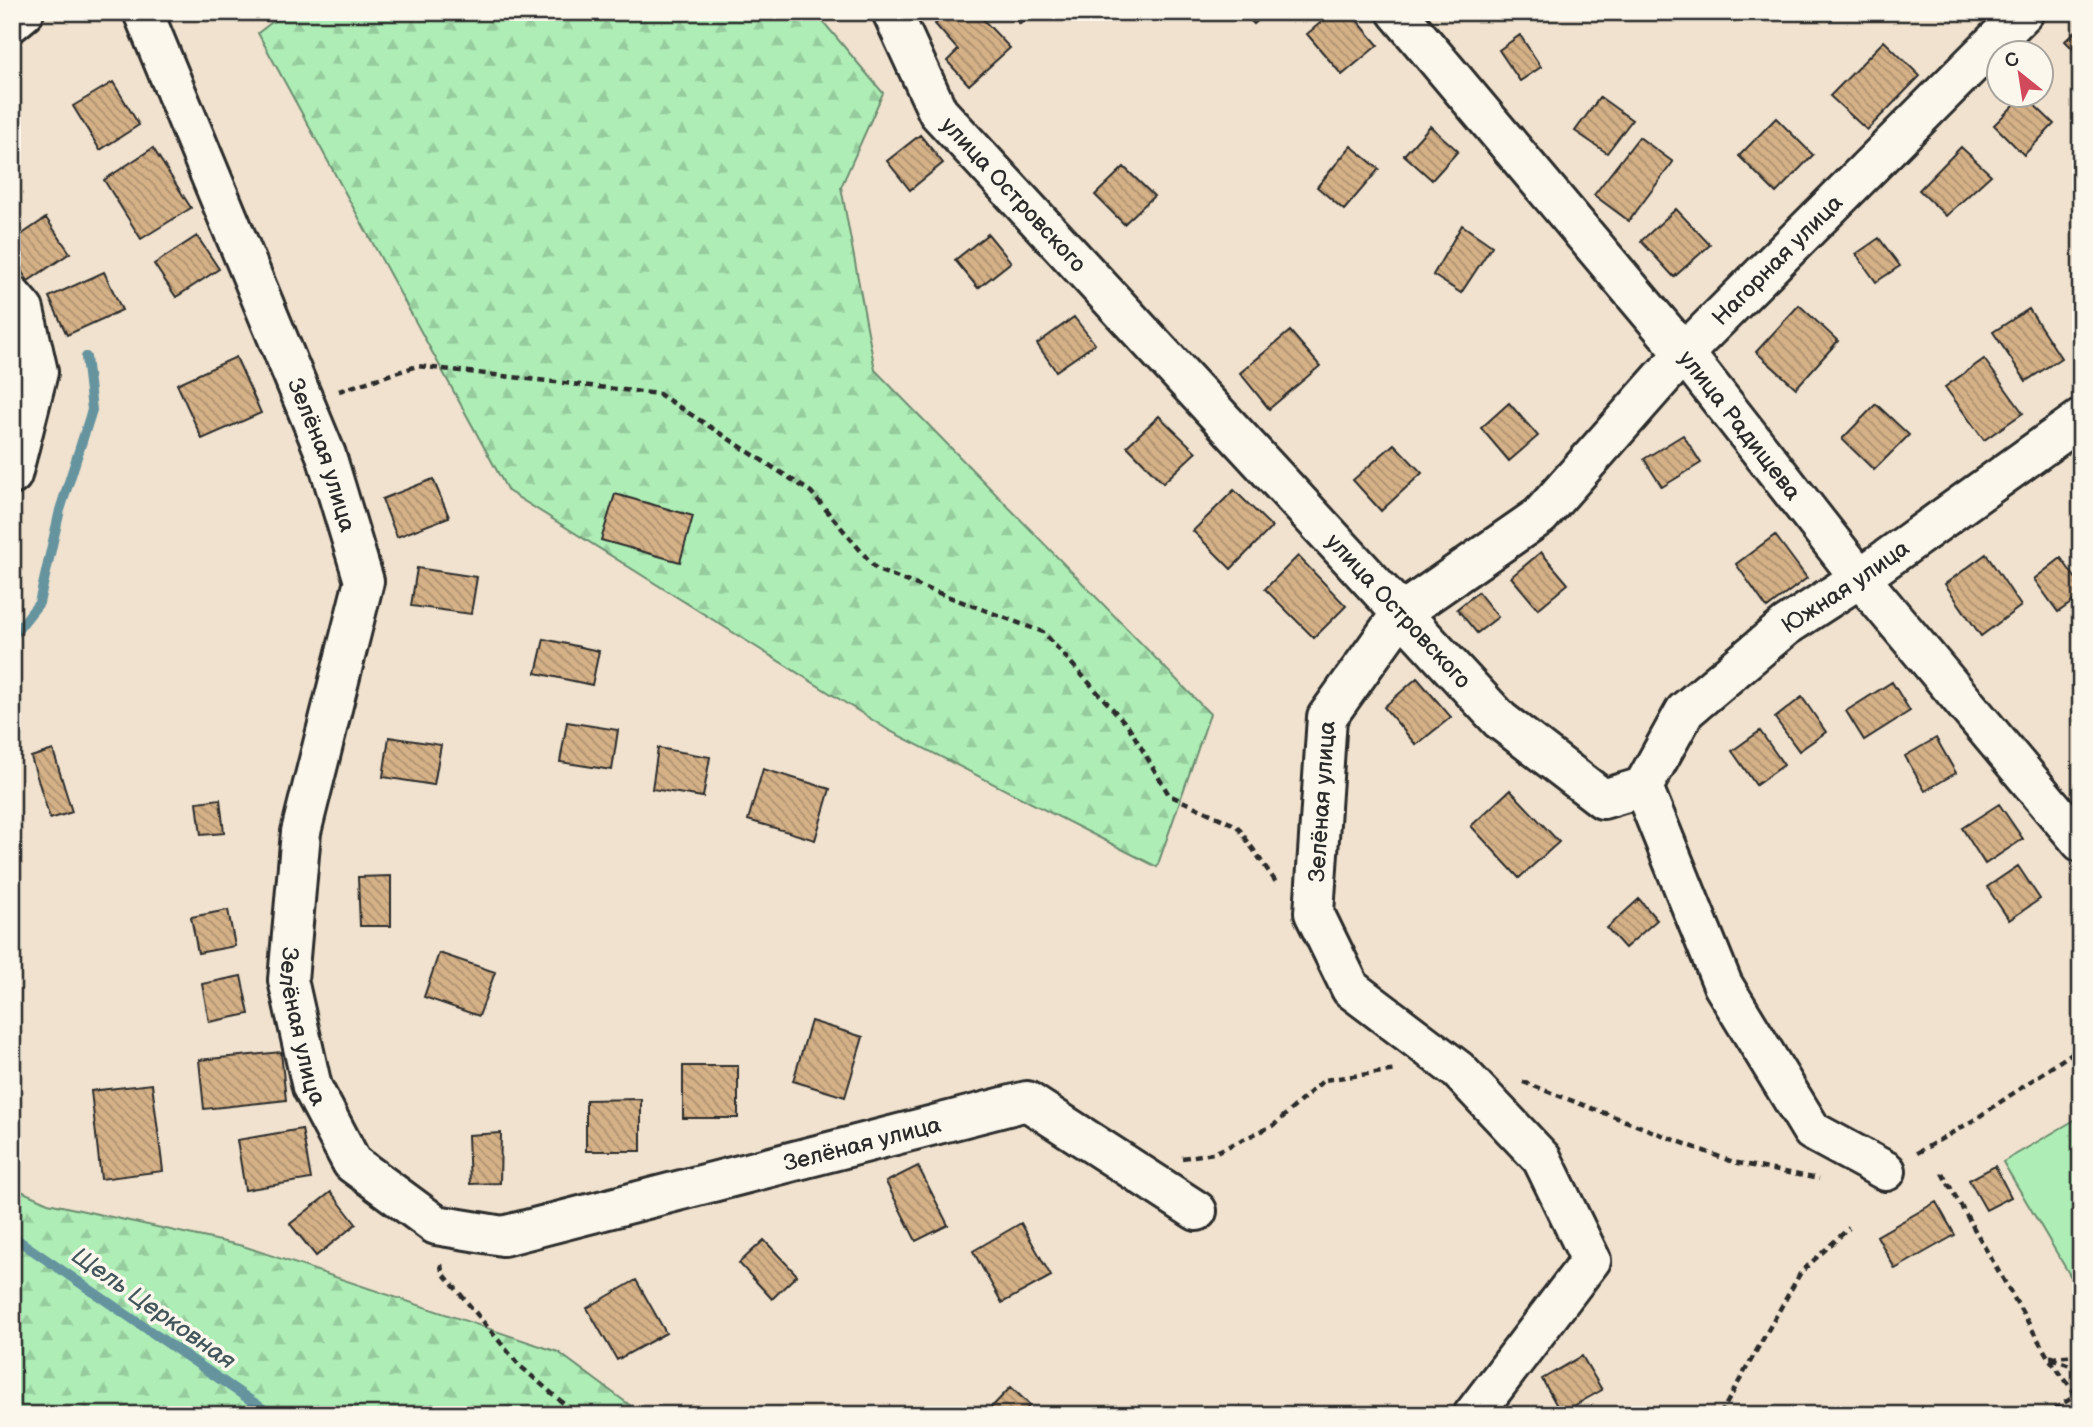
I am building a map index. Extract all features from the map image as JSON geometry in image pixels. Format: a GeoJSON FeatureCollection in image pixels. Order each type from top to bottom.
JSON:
{"type":"FeatureCollection","features":[{"type":"Feature","properties":{"kind":"street"},"geometry":{"type":"LineString","coordinates":[[12,22],[24,12]]}},
{"type":"Feature","properties":{"kind":"street","name":"Зелёная улица"},"geometry":{"type":"LineString","coordinates":[[143,12],[326,455],[364,581],[301,832],[288,980],[312,1087],[352,1163],[436,1225],[503,1236],[1027,1101],[1197,1211]]}},
{"type":"Feature","properties":{"kind":"street","name":"улица Островского"},"geometry":{"type":"LineString","coordinates":[[892,12],[938,111],[1500,720],[1603,799],[1643,787]]}},
{"type":"Feature","properties":{"kind":"street","name":"улица Радищева"},"geometry":{"type":"LineString","coordinates":[[1397,12],[1685,353],[1860,578],[2081,842]]}},
{"type":"Feature","properties":{"kind":"street","name":"Нагорная улица"},"geometry":{"type":"LineString","coordinates":[[1402,612],[1540,516],[1685,353],[2024,12]]}},
{"type":"Feature","properties":{"kind":"street"},"geometry":{"type":"LineString","coordinates":[[12,296],[23,310],[38,372],[12,475]]}},
{"type":"Feature","properties":{"kind":"street","name":"Южная улица"},"geometry":{"type":"LineString","coordinates":[[1643,787],[1685,711],[1786,626],[1860,578],[2081,419]]}},
{"type":"Feature","properties":{"kind":"street","name":"Зелёная улица"},"geometry":{"type":"LineString","coordinates":[[1402,612],[1326,717],[1314,914],[1352,989],[1458,1070],[1542,1159],[1591,1260],[1473,1415]]}},
{"type":"Feature","properties":{"kind":"street"},"geometry":{"type":"LineString","coordinates":[[1643,787],[1723,985],[1812,1131],[1886,1171]]}},
{"type":"Feature","properties":{"kind":"path"},"geometry":{"type":"LineString","coordinates":[[305,401],[417,366],[659,394],[811,492],[877,570],[1043,632],[1129,727],[1169,795],[1237,827],[1283,891]]}},
{"type":"Feature","properties":{"kind":"path"},"geometry":{"type":"LineString","coordinates":[[1129,1167],[1214,1153],[1274,1125],[1324,1080],[1404,1070]]}},
{"type":"Feature","properties":{"kind":"path"},"geometry":{"type":"LineString","coordinates":[[1942,1173],[2049,1357],[2081,1401]]}},
{"type":"Feature","properties":{"kind":"path"},"geometry":{"type":"LineString","coordinates":[[436,1225],[442,1272],[519,1365],[577,1415]]}},
{"type":"Feature","properties":{"kind":"path"},"geometry":{"type":"LineString","coordinates":[[1720,1415],[1801,1272],[1849,1228]]}},
{"type":"Feature","properties":{"kind":"path"},"geometry":{"type":"LineString","coordinates":[[2049,1357],[2081,1355]]}},
{"type":"Feature","properties":{"kind":"path"},"geometry":{"type":"LineString","coordinates":[[2049,1357],[2081,1370]]}},
{"type":"Feature","properties":{"kind":"path"},"geometry":{"type":"LineString","coordinates":[[2044,1415],[2077,1395]]}},
{"type":"Feature","properties":{"kind":"green space"},"geometry":{"type":"Polygon","coordinates":[[[285,12],[815,12],[883,93],[841,187],[875,370],[1210,714],[1157,867],[890,731],[508,491],[258,33],[285,12]]]}},
{"type":"Feature","properties":{"kind":"green space"},"geometry":{"type":"Polygon","coordinates":[[[2078,1118],[2081,1123],[2081,1294],[2003,1162],[2078,1118]]]}},
{"type":"Feature","properties":{"kind":"green space"},"geometry":{"type":"Polygon","coordinates":[[[12,1187],[48,1203],[243,1246],[558,1352],[643,1415],[12,1415],[12,1187]]]}},
{"type":"Feature","properties":{"kind":"building"},"geometry":{"type":"Polygon","coordinates":[[[948,12],[976,12],[1010,48],[969,85],[947,61],[958,50],[935,24],[948,12]]]}},
{"type":"Feature","properties":{"kind":"building"},"geometry":{"type":"Polygon","coordinates":[[[1009,12],[1033,12],[1020,24],[1009,12]]]}},
{"type":"Feature","properties":{"kind":"building"},"geometry":{"type":"Polygon","coordinates":[[[1242,12],[1267,12],[1254,24],[1242,12]]]}},
{"type":"Feature","properties":{"kind":"building"},"geometry":{"type":"Polygon","coordinates":[[[1333,12],[1350,12],[1378,45],[1342,75],[1307,34],[1333,12]]]}},
{"type":"Feature","properties":{"kind":"building"},"geometry":{"type":"Polygon","coordinates":[[[2081,26],[2081,57],[2065,41],[2081,26]]]}},
{"type":"Feature","properties":{"kind":"building"},"geometry":{"type":"Polygon","coordinates":[[[1520,35],[1541,67],[1520,81],[1499,50],[1520,35]]]}},
{"type":"Feature","properties":{"kind":"building"},"geometry":{"type":"Polygon","coordinates":[[[1884,41],[1920,76],[1867,130],[1830,96],[1884,41]]]}},
{"type":"Feature","properties":{"kind":"building"},"geometry":{"type":"Polygon","coordinates":[[[113,82],[139,125],[100,150],[73,106],[113,82]]]}},
{"type":"Feature","properties":{"kind":"building"},"geometry":{"type":"Polygon","coordinates":[[[1600,97],[1632,120],[1607,153],[1575,131],[1600,97]]]}},
{"type":"Feature","properties":{"kind":"building"},"geometry":{"type":"Polygon","coordinates":[[[2011,108],[2037,108],[2054,124],[2024,155],[1994,125],[2011,108]]]}},
{"type":"Feature","properties":{"kind":"building"},"geometry":{"type":"Polygon","coordinates":[[[1776,118],[1813,155],[1776,193],[1739,156],[1776,118]]]}},
{"type":"Feature","properties":{"kind":"building"},"geometry":{"type":"Polygon","coordinates":[[[1430,126],[1458,151],[1432,180],[1404,155],[1430,126]]]}},
{"type":"Feature","properties":{"kind":"building"},"geometry":{"type":"Polygon","coordinates":[[[920,135],[943,163],[910,190],[887,161],[920,135]]]}},
{"type":"Feature","properties":{"kind":"building"},"geometry":{"type":"Polygon","coordinates":[[[1639,137],[1673,162],[1629,221],[1594,195],[1639,137]]]}},
{"type":"Feature","properties":{"kind":"building"},"geometry":{"type":"Polygon","coordinates":[[[1351,146],[1379,169],[1344,210],[1317,187],[1351,146]]]}},
{"type":"Feature","properties":{"kind":"building"},"geometry":{"type":"Polygon","coordinates":[[[1961,147],[1991,175],[1946,216],[1919,190],[1961,147]]]}},
{"type":"Feature","properties":{"kind":"building"},"geometry":{"type":"Polygon","coordinates":[[[153,148],[191,208],[141,239],[104,180],[153,148]]]}},
{"type":"Feature","properties":{"kind":"building"},"geometry":{"type":"Polygon","coordinates":[[[1124,167],[1154,196],[1124,224],[1095,195],[1124,167]]]}},
{"type":"Feature","properties":{"kind":"building"},"geometry":{"type":"Polygon","coordinates":[[[1676,209],[1710,245],[1674,277],[1641,241],[1676,209]]]}},
{"type":"Feature","properties":{"kind":"building"},"geometry":{"type":"Polygon","coordinates":[[[46,218],[70,253],[28,281],[12,257],[12,241],[46,218]]]}},
{"type":"Feature","properties":{"kind":"building"},"geometry":{"type":"Polygon","coordinates":[[[1462,225],[1492,246],[1461,293],[1433,275],[1462,225]]]}},
{"type":"Feature","properties":{"kind":"building"},"geometry":{"type":"Polygon","coordinates":[[[988,234],[1011,262],[978,288],[955,260],[988,234]]]}},
{"type":"Feature","properties":{"kind":"building"},"geometry":{"type":"Polygon","coordinates":[[[197,236],[219,269],[176,297],[154,264],[197,236]]]}},
{"type":"Feature","properties":{"kind":"building"},"geometry":{"type":"Polygon","coordinates":[[[1879,238],[1900,266],[1876,282],[1856,254],[1879,238]]]}},
{"type":"Feature","properties":{"kind":"building"},"geometry":{"type":"Polygon","coordinates":[[[104,272],[122,310],[67,335],[49,297],[104,272]]]}},
{"type":"Feature","properties":{"kind":"building"},"geometry":{"type":"Polygon","coordinates":[[[1799,305],[1838,341],[1796,388],[1756,352],[1799,305]]]}},
{"type":"Feature","properties":{"kind":"building"},"geometry":{"type":"Polygon","coordinates":[[[2029,309],[2061,358],[2026,381],[1993,332],[2029,309]]]}},
{"type":"Feature","properties":{"kind":"building"},"geometry":{"type":"Polygon","coordinates":[[[1074,317],[1095,344],[1056,371],[1037,344],[1074,317]]]}},
{"type":"Feature","properties":{"kind":"building"},"geometry":{"type":"Polygon","coordinates":[[[1290,331],[1320,366],[1269,409],[1240,373],[1290,331]]]}},
{"type":"Feature","properties":{"kind":"building"},"geometry":{"type":"Polygon","coordinates":[[[236,357],[261,413],[202,439],[177,384],[236,357]]]}},
{"type":"Feature","properties":{"kind":"building"},"geometry":{"type":"Polygon","coordinates":[[[1984,359],[2023,413],[1984,440],[1945,387],[1984,359]]]}},
{"type":"Feature","properties":{"kind":"building"},"geometry":{"type":"Polygon","coordinates":[[[1509,403],[1538,436],[1509,461],[1481,428],[1509,403]]]}},
{"type":"Feature","properties":{"kind":"building"},"geometry":{"type":"Polygon","coordinates":[[[1876,404],[1909,435],[1874,470],[1842,439],[1876,404]]]}},
{"type":"Feature","properties":{"kind":"building"},"geometry":{"type":"Polygon","coordinates":[[[1159,416],[1196,452],[1163,483],[1127,446],[1159,416]]]}},
{"type":"Feature","properties":{"kind":"building"},"geometry":{"type":"Polygon","coordinates":[[[1683,435],[1701,463],[1662,487],[1644,459],[1683,435]]]}},
{"type":"Feature","properties":{"kind":"building"},"geometry":{"type":"Polygon","coordinates":[[[1394,444],[1422,473],[1381,511],[1353,480],[1394,444]]]}},
{"type":"Feature","properties":{"kind":"building"},"geometry":{"type":"Polygon","coordinates":[[[433,479],[449,517],[397,537],[382,499],[433,479]]]}},
{"type":"Feature","properties":{"kind":"building"},"geometry":{"type":"Polygon","coordinates":[[[1234,490],[1272,527],[1231,569],[1193,531],[1234,490]]]}},
{"type":"Feature","properties":{"kind":"building"},"geometry":{"type":"Polygon","coordinates":[[[615,494],[693,516],[680,562],[601,540],[615,494]]]}},
{"type":"Feature","properties":{"kind":"building"},"geometry":{"type":"Polygon","coordinates":[[[1775,535],[1807,578],[1767,608],[1736,564],[1775,535]]]}},
{"type":"Feature","properties":{"kind":"building"},"geometry":{"type":"Polygon","coordinates":[[[1541,552],[1568,584],[1538,609],[1511,577],[1541,552]]]}},
{"type":"Feature","properties":{"kind":"building"},"geometry":{"type":"Polygon","coordinates":[[[1986,554],[2021,606],[1981,636],[1945,584],[1986,554]]]}},
{"type":"Feature","properties":{"kind":"building"},"geometry":{"type":"Polygon","coordinates":[[[1298,556],[1346,606],[1314,638],[1265,589],[1298,556]]]}},
{"type":"Feature","properties":{"kind":"building"},"geometry":{"type":"Polygon","coordinates":[[[2061,558],[2081,586],[2081,596],[2058,612],[2034,579],[2061,558]]]}},
{"type":"Feature","properties":{"kind":"building"},"geometry":{"type":"Polygon","coordinates":[[[417,568],[477,577],[471,614],[411,606],[417,568]]]}},
{"type":"Feature","properties":{"kind":"building"},"geometry":{"type":"Polygon","coordinates":[[[1478,592],[1498,617],[1477,633],[1457,609],[1478,592]]]}},
{"type":"Feature","properties":{"kind":"building"},"geometry":{"type":"Polygon","coordinates":[[[544,639],[599,651],[592,685],[536,673],[544,639]]]}},
{"type":"Feature","properties":{"kind":"building"},"geometry":{"type":"Polygon","coordinates":[[[1417,678],[1451,717],[1416,745],[1384,707],[1417,678]]]}},
{"type":"Feature","properties":{"kind":"building"},"geometry":{"type":"Polygon","coordinates":[[[1892,682],[1910,711],[1864,740],[1846,711],[1892,682]]]}},
{"type":"Feature","properties":{"kind":"building"},"geometry":{"type":"Polygon","coordinates":[[[1802,697],[1826,732],[1799,751],[1775,718],[1802,697]]]}},
{"type":"Feature","properties":{"kind":"building"},"geometry":{"type":"Polygon","coordinates":[[[567,722],[618,730],[612,770],[560,762],[567,722]]]}},
{"type":"Feature","properties":{"kind":"building"},"geometry":{"type":"Polygon","coordinates":[[[1760,731],[1784,765],[1756,785],[1732,751],[1760,731]]]}},
{"type":"Feature","properties":{"kind":"building"},"geometry":{"type":"Polygon","coordinates":[[[389,737],[441,745],[434,785],[383,777],[389,737]]]}},
{"type":"Feature","properties":{"kind":"building"},"geometry":{"type":"Polygon","coordinates":[[[1936,738],[1956,773],[1925,791],[1905,756],[1936,738]]]}},
{"type":"Feature","properties":{"kind":"building"},"geometry":{"type":"Polygon","coordinates":[[[658,748],[710,757],[703,797],[652,789],[658,748]]]}},
{"type":"Feature","properties":{"kind":"building"},"geometry":{"type":"Polygon","coordinates":[[[53,750],[72,812],[50,819],[31,757],[53,750]]]}},
{"type":"Feature","properties":{"kind":"building"},"geometry":{"type":"Polygon","coordinates":[[[763,769],[830,789],[815,840],[748,820],[763,769]]]}},
{"type":"Feature","properties":{"kind":"building"},"geometry":{"type":"Polygon","coordinates":[[[1510,790],[1559,842],[1519,878],[1471,826],[1510,790]]]}},
{"type":"Feature","properties":{"kind":"building"},"geometry":{"type":"Polygon","coordinates":[[[220,799],[224,833],[201,835],[197,802],[220,799]]]}},
{"type":"Feature","properties":{"kind":"building"},"geometry":{"type":"Polygon","coordinates":[[[1999,804],[2023,839],[1985,864],[1962,828],[1999,804]]]}},
{"type":"Feature","properties":{"kind":"building"},"geometry":{"type":"Polygon","coordinates":[[[2018,866],[2040,899],[2009,920],[1987,887],[2018,866]]]}},
{"type":"Feature","properties":{"kind":"building"},"geometry":{"type":"Polygon","coordinates":[[[391,876],[391,926],[360,926],[358,877],[391,876]]]}},
{"type":"Feature","properties":{"kind":"building"},"geometry":{"type":"Polygon","coordinates":[[[1639,899],[1657,920],[1625,948],[1607,928],[1639,899]]]}},
{"type":"Feature","properties":{"kind":"building"},"geometry":{"type":"Polygon","coordinates":[[[228,910],[235,946],[198,953],[191,917],[228,910]]]}},
{"type":"Feature","properties":{"kind":"building"},"geometry":{"type":"Polygon","coordinates":[[[439,953],[495,972],[479,1016],[424,997],[439,953]]]}},
{"type":"Feature","properties":{"kind":"building"},"geometry":{"type":"Polygon","coordinates":[[[241,976],[249,1014],[209,1022],[202,984],[241,976]]]}},
{"type":"Feature","properties":{"kind":"building"},"geometry":{"type":"Polygon","coordinates":[[[811,1021],[863,1037],[845,1097],[793,1081],[811,1021]]]}},
{"type":"Feature","properties":{"kind":"building"},"geometry":{"type":"Polygon","coordinates":[[[281,1052],[286,1100],[204,1109],[199,1060],[281,1052]]]}},
{"type":"Feature","properties":{"kind":"building"},"geometry":{"type":"Polygon","coordinates":[[[683,1066],[738,1066],[738,1118],[683,1118],[683,1066]]]}},
{"type":"Feature","properties":{"kind":"building"},"geometry":{"type":"Polygon","coordinates":[[[152,1084],[163,1171],[101,1179],[91,1091],[152,1084]]]}},
{"type":"Feature","properties":{"kind":"building"},"geometry":{"type":"Polygon","coordinates":[[[641,1099],[641,1151],[586,1151],[586,1100],[641,1099]]]}},
{"type":"Feature","properties":{"kind":"building"},"geometry":{"type":"Polygon","coordinates":[[[302,1129],[311,1179],[245,1190],[237,1140],[302,1129]]]}},
{"type":"Feature","properties":{"kind":"building"},"geometry":{"type":"Polygon","coordinates":[[[501,1133],[500,1183],[470,1184],[468,1135],[501,1133]]]}},
{"type":"Feature","properties":{"kind":"building"},"geometry":{"type":"Polygon","coordinates":[[[918,1166],[948,1225],[916,1241],[886,1182],[918,1166]]]}},
{"type":"Feature","properties":{"kind":"building"},"geometry":{"type":"Polygon","coordinates":[[[1995,1166],[2011,1197],[1986,1210],[1969,1180],[1995,1166]]]}},
{"type":"Feature","properties":{"kind":"building"},"geometry":{"type":"Polygon","coordinates":[[[331,1192],[356,1224],[316,1256],[290,1224],[331,1192]]]}},
{"type":"Feature","properties":{"kind":"building"},"geometry":{"type":"Polygon","coordinates":[[[1936,1202],[1955,1235],[1895,1269],[1877,1236],[1936,1202]]]}},
{"type":"Feature","properties":{"kind":"building"},"geometry":{"type":"Polygon","coordinates":[[[1021,1223],[1051,1276],[1002,1303],[973,1251],[1021,1223]]]}},
{"type":"Feature","properties":{"kind":"building"},"geometry":{"type":"Polygon","coordinates":[[[764,1240],[797,1275],[772,1299],[739,1263],[764,1240]]]}},
{"type":"Feature","properties":{"kind":"building"},"geometry":{"type":"Polygon","coordinates":[[[636,1280],[666,1333],[617,1360],[587,1308],[636,1280]]]}},
{"type":"Feature","properties":{"kind":"building"},"geometry":{"type":"Polygon","coordinates":[[[1582,1356],[1602,1390],[1561,1413],[1542,1379],[1582,1356]]]}},
{"type":"Feature","properties":{"kind":"building"},"geometry":{"type":"Polygon","coordinates":[[[1011,1387],[1030,1405],[1021,1415],[984,1415],[1011,1387]]]}},
{"type":"Feature","properties":{"kind":"waterway","name":"Щель Церковная"},"geometry":{"type":"LineString","coordinates":[[12,637],[39,603],[60,510],[92,410],[86,357]]}},
{"type":"Feature","properties":{"kind":"waterway","name":"Щель Церковная"},"geometry":{"type":"LineString","coordinates":[[12,1236],[272,1415]]}}]}
